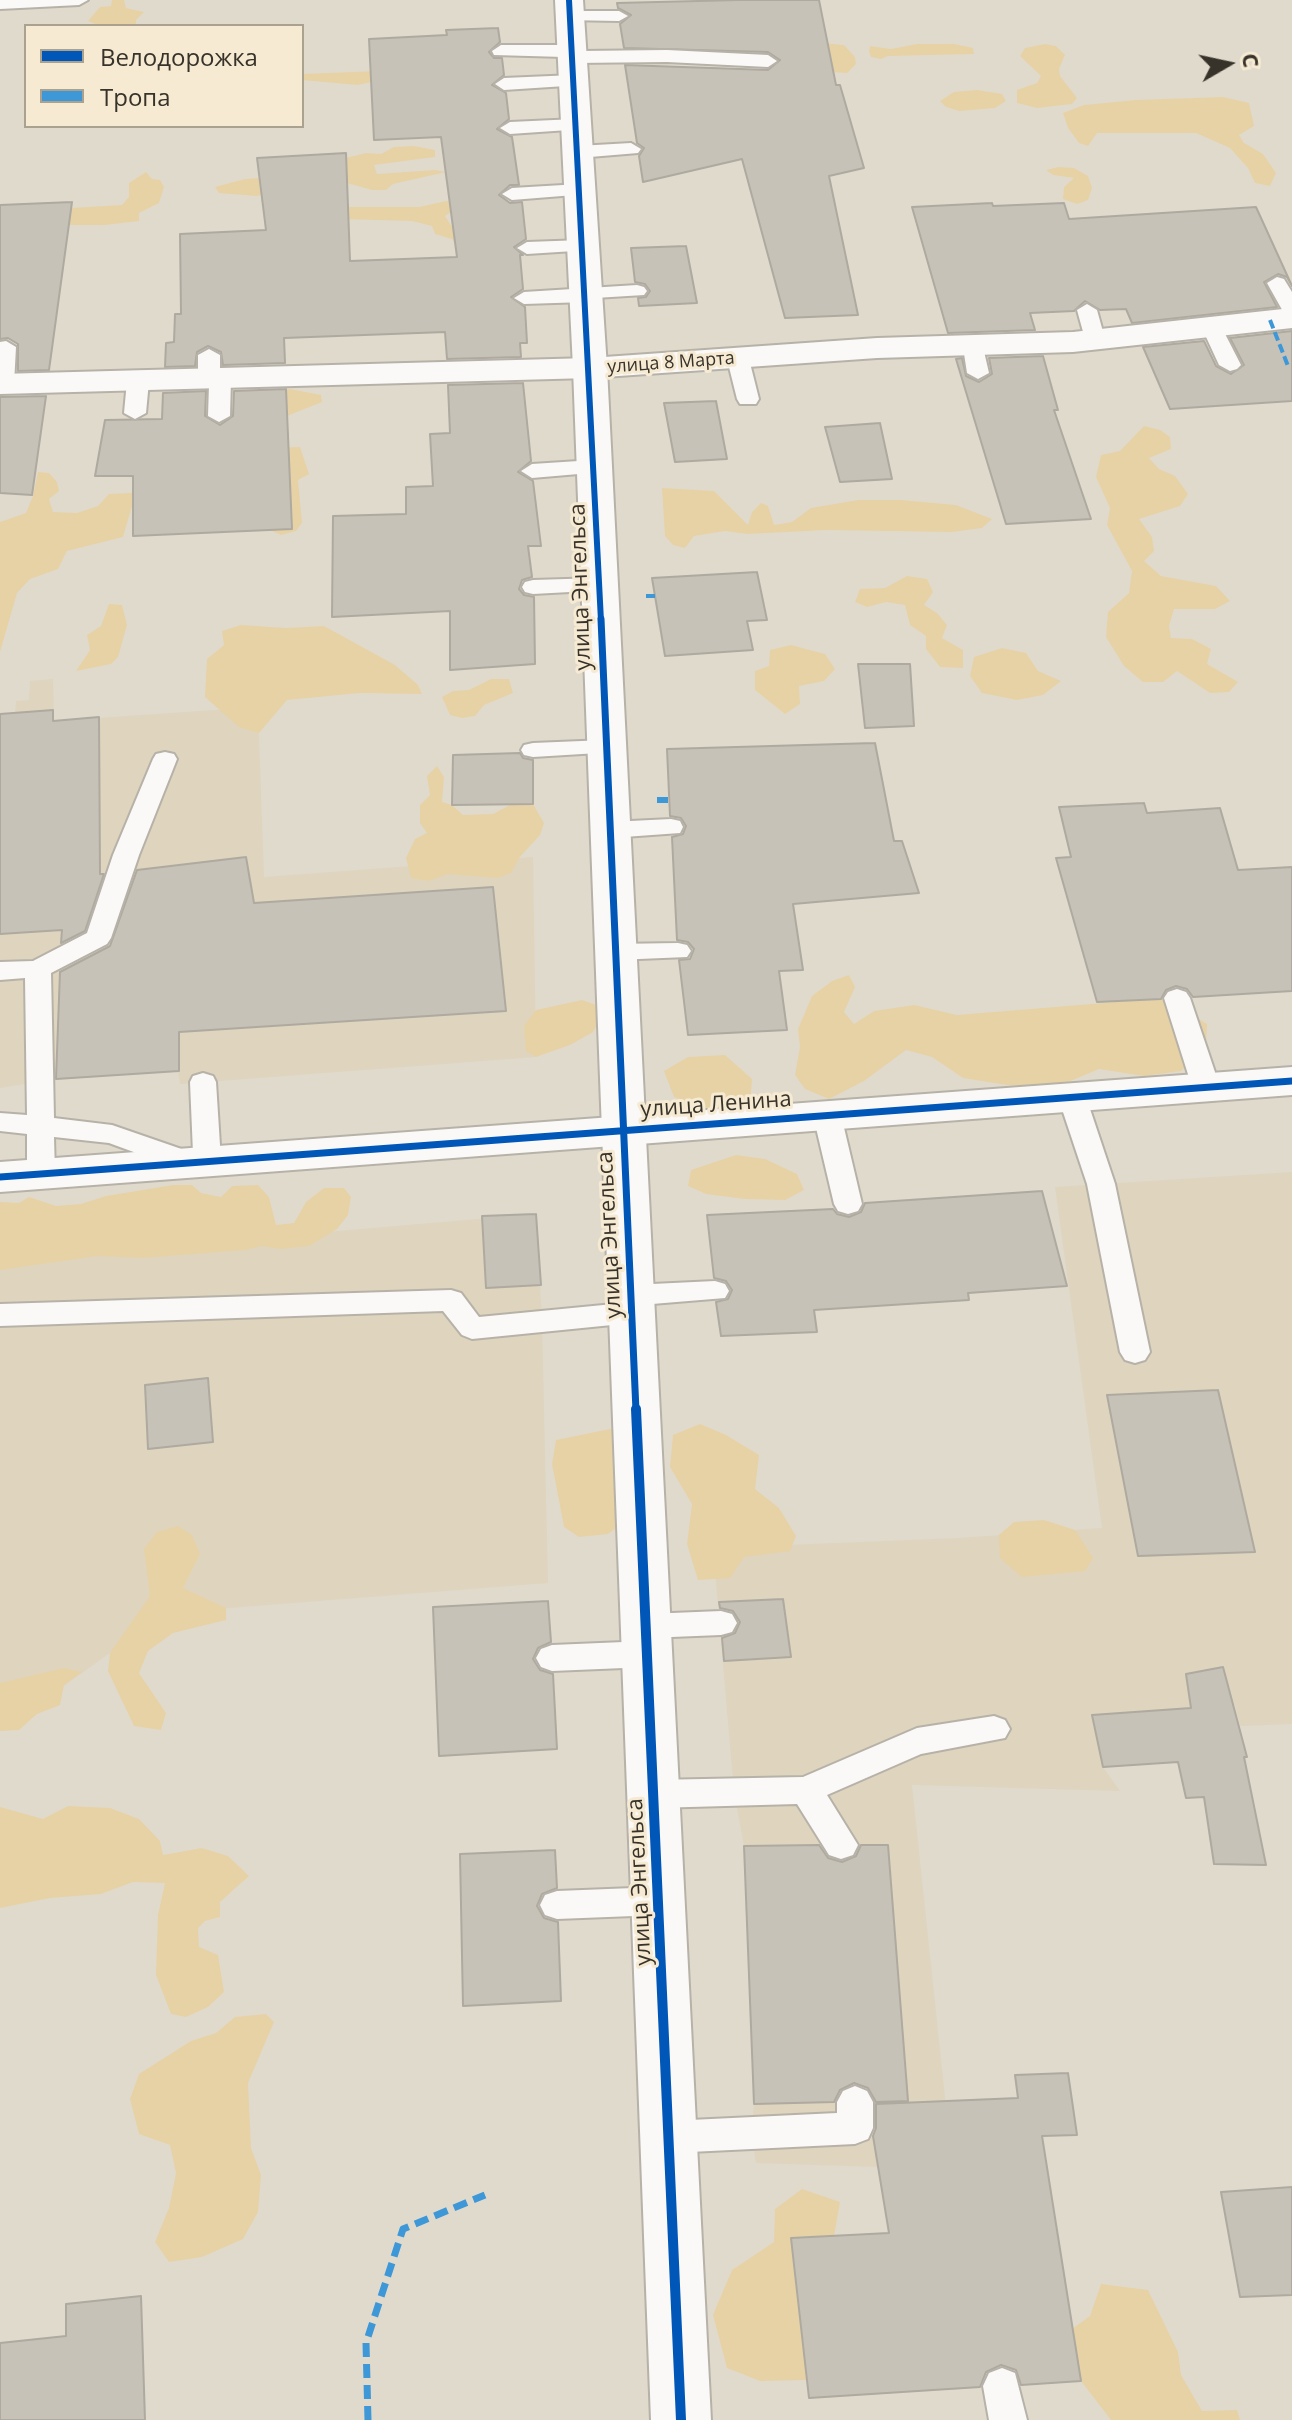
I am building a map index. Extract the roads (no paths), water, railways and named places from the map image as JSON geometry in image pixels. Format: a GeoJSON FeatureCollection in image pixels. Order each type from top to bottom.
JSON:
{"type":"FeatureCollection","features":[{"type":"Feature","properties":{"kind":"street","name":"улица Энгельса"},"geometry":{"type":"LineString","coordinates":[[572,41],[590,368],[681,2420]]}},
{"type":"Feature","properties":{"kind":"street","name":"улица 8 Марта"},"geometry":{"type":"LineString","coordinates":[[1,384],[137,397],[213,371],[590,368],[738,359],[875,340],[976,360],[1091,325],[1211,326],[1292,318]]}},
{"type":"Feature","properties":{"kind":"street","name":"улица Ленина"},"geometry":{"type":"LineString","coordinates":[[20,1175],[1292,1081]]}},
{"type":"Feature","properties":{"kind":"lane"},"geometry":{"type":"LineString","coordinates":[[0,4],[79,0]]}},
{"type":"Feature","properties":{"kind":"lane"},"geometry":{"type":"LineString","coordinates":[[504,84],[572,41],[619,16]]}},
{"type":"Feature","properties":{"kind":"lane"},"geometry":{"type":"LineString","coordinates":[[501,51],[572,41],[624,55],[768,61]]}},
{"type":"Feature","properties":{"kind":"lane"},"geometry":{"type":"LineString","coordinates":[[510,128],[578,156]]}},
{"type":"Feature","properties":{"kind":"lane"},"geometry":{"type":"LineString","coordinates":[[512,194],[578,156],[631,149]]}},
{"type":"Feature","properties":{"kind":"lane"},"geometry":{"type":"LineString","coordinates":[[527,248],[583,246]]}},
{"type":"Feature","properties":{"kind":"lane"},"geometry":{"type":"LineString","coordinates":[[1277,283],[1292,311]]}},
{"type":"Feature","properties":{"kind":"lane"},"geometry":{"type":"LineString","coordinates":[[524,298],[637,291]]}},
{"type":"Feature","properties":{"kind":"lane"},"geometry":{"type":"LineString","coordinates":[[1211,326],[1230,365]]}},
{"type":"Feature","properties":{"kind":"lane"},"geometry":{"type":"LineString","coordinates":[[1,384],[6,347]]}},
{"type":"Feature","properties":{"kind":"lane"},"geometry":{"type":"LineString","coordinates":[[738,359],[748,399]]}},
{"type":"Feature","properties":{"kind":"lane"},"geometry":{"type":"LineString","coordinates":[[213,371],[219,416]]}},
{"type":"Feature","properties":{"kind":"lane"},"geometry":{"type":"LineString","coordinates":[[532,471],[594,467]]}},
{"type":"Feature","properties":{"kind":"lane"},"geometry":{"type":"LineString","coordinates":[[533,587],[599,585]]}},
{"type":"Feature","properties":{"kind":"lane"},"geometry":{"type":"LineString","coordinates":[[533,750],[606,747]]}},
{"type":"Feature","properties":{"kind":"lane"},"geometry":{"type":"LineString","coordinates":[[0,971],[38,969],[98,938],[126,855],[165,759]]}},
{"type":"Feature","properties":{"kind":"lane"},"geometry":{"type":"LineString","coordinates":[[610,830],[671,827]]}},
{"type":"Feature","properties":{"kind":"lane"},"geometry":{"type":"LineString","coordinates":[[615,952],[678,951]]}},
{"type":"Feature","properties":{"kind":"lane"},"geometry":{"type":"LineString","coordinates":[[20,1175],[39,1126],[38,969]]}},
{"type":"Feature","properties":{"kind":"lane"},"geometry":{"type":"LineString","coordinates":[[1177,998],[1206,1087]]}},
{"type":"Feature","properties":{"kind":"lane"},"geometry":{"type":"LineString","coordinates":[[0,1122],[112,1134],[199,1162],[203,1082]]}},
{"type":"Feature","properties":{"kind":"lane"},"geometry":{"type":"LineString","coordinates":[[1072,1097],[1101,1184],[1135,1352]]}},
{"type":"Feature","properties":{"kind":"lane"},"geometry":{"type":"LineString","coordinates":[[827,1115],[848,1204]]}},
{"type":"Feature","properties":{"kind":"lane"},"geometry":{"type":"LineString","coordinates":[[0,1315],[451,1300],[472,1328],[715,1291]]}},
{"type":"Feature","properties":{"kind":"lane"},"geometry":{"type":"LineString","coordinates":[[552,1658],[721,1623]]}},
{"type":"Feature","properties":{"kind":"lane"},"geometry":{"type":"LineString","coordinates":[[654,1794],[806,1790],[917,1741],[994,1729]]}},
{"type":"Feature","properties":{"kind":"lane"},"geometry":{"type":"LineString","coordinates":[[806,1790],[841,1845]]}},
{"type":"Feature","properties":{"kind":"lane"},"geometry":{"type":"LineString","coordinates":[[557,1905],[659,1901]]}},
{"type":"Feature","properties":{"kind":"lane"},"geometry":{"type":"LineString","coordinates":[[669,2137],[855,2128],[855,2102]]}}]}
